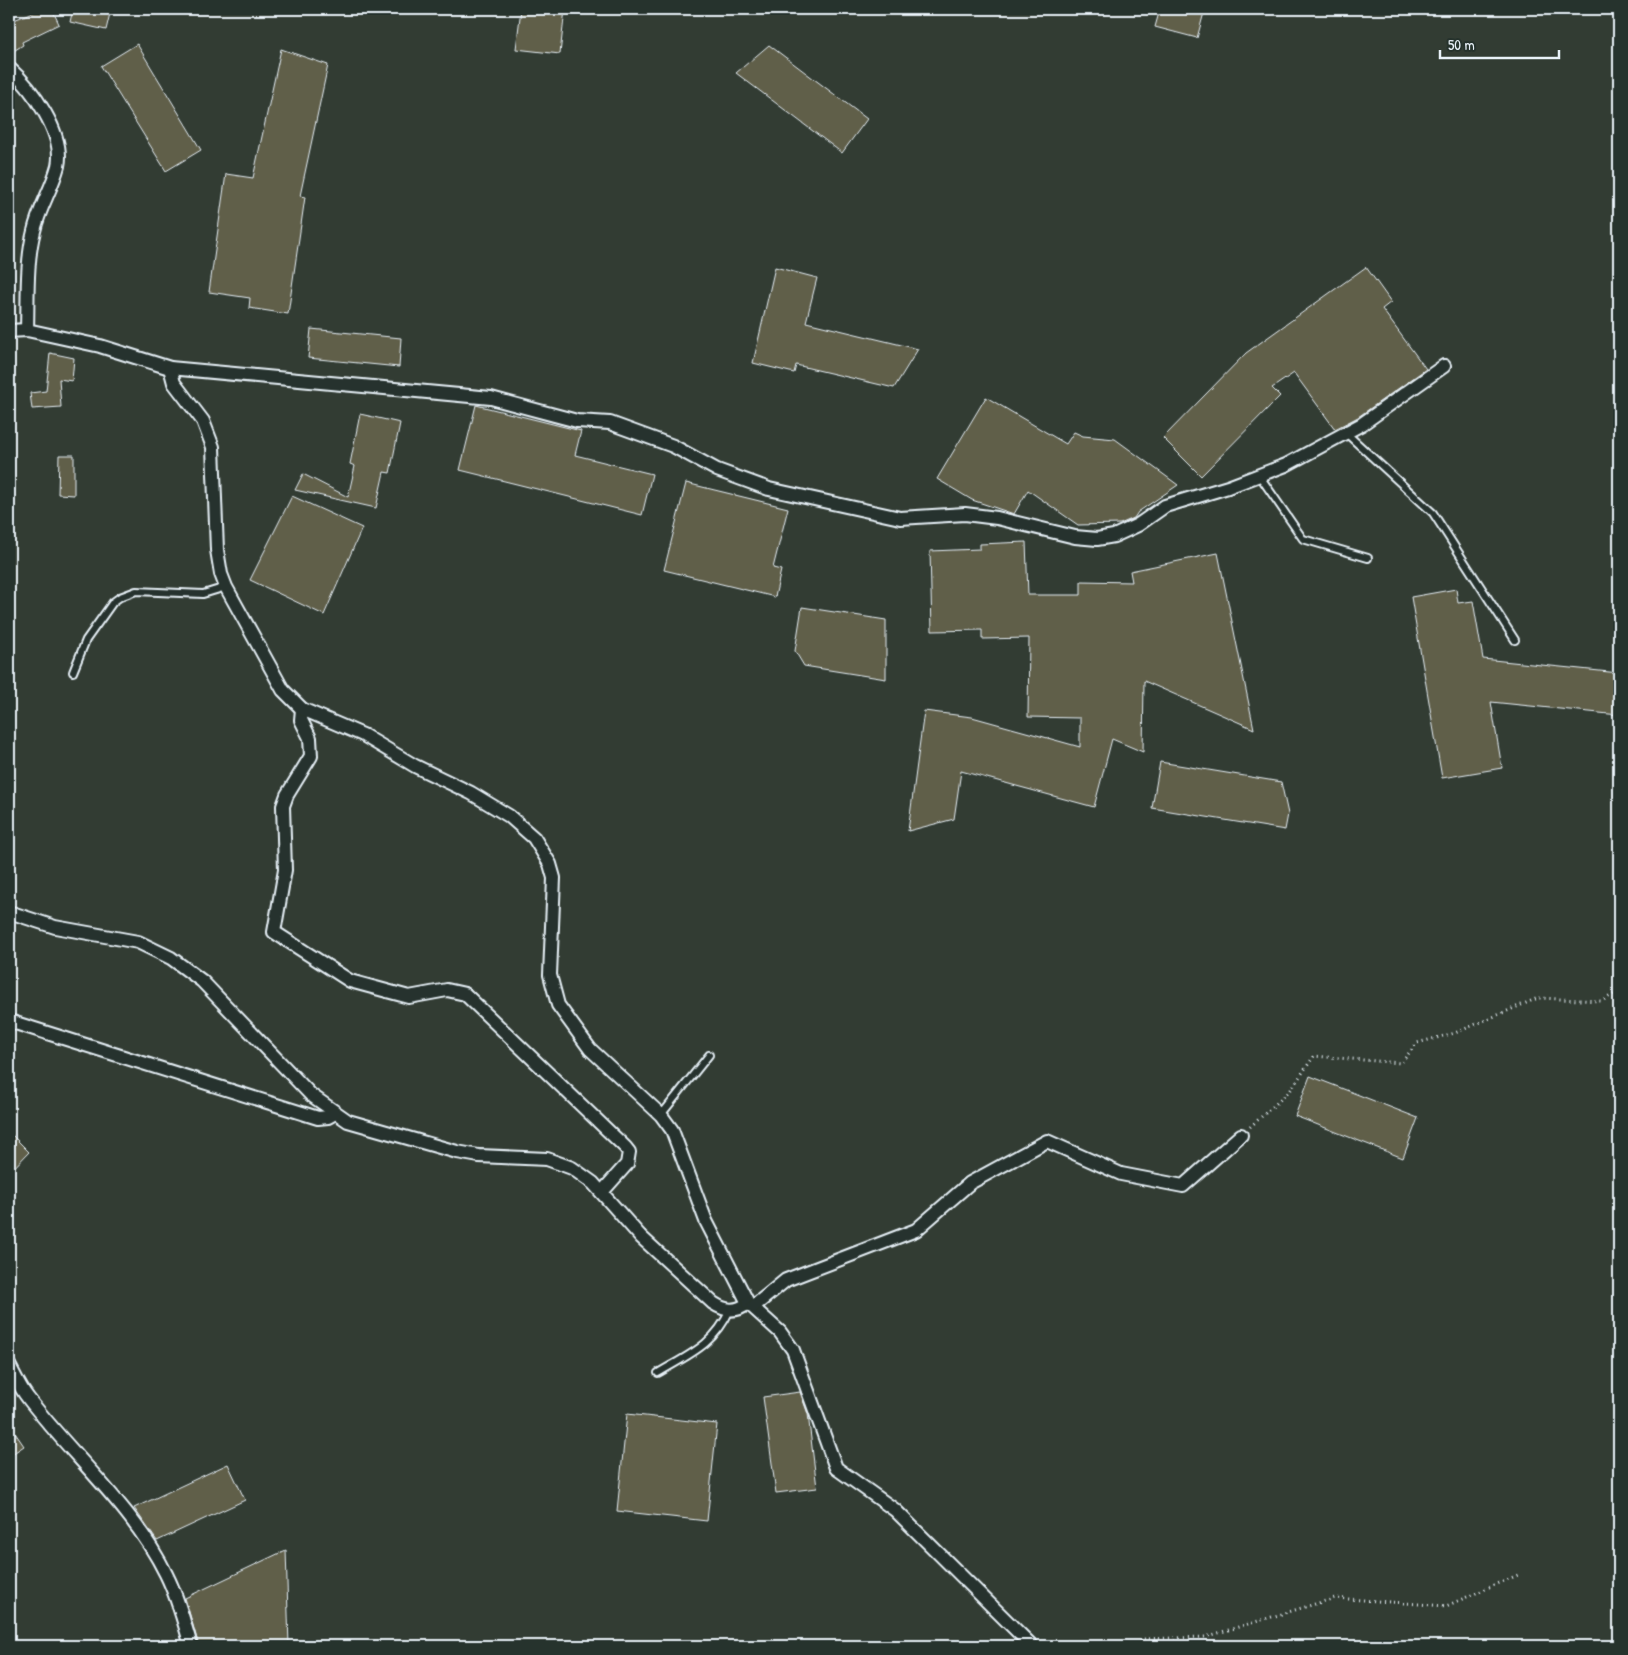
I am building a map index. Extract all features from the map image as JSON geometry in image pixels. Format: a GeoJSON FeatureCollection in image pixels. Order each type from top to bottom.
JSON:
{"type":"FeatureCollection","features":[{"type":"Feature","properties":{"kind":"street"},"geometry":{"type":"LineString","coordinates":[[9,68],[32,92],[54,131],[59,155],[58,165],[47,199],[34,229],[31,246],[27,330]]}},
{"type":"Feature","properties":{"kind":"street"},"geometry":{"type":"LineString","coordinates":[[9,331],[27,330],[100,346],[170,368],[491,398],[577,422],[610,423],[673,446],[717,470],[769,489],[900,518],[965,514],[989,517],[1097,539],[1114,536],[1138,525],[1165,506],[1259,476],[1286,465],[1362,424],[1444,366]]}},
{"type":"Feature","properties":{"kind":"street"},"geometry":{"type":"LineString","coordinates":[[170,368],[174,383],[203,421],[213,447],[217,550],[226,587],[278,683],[292,701],[302,709],[363,735],[415,766],[471,793],[509,816],[534,838],[550,864],[554,878],[550,975],[558,1005],[603,1063],[662,1115],[672,1130],[706,1221],[751,1305],[780,1332],[793,1350],[836,1468],[895,1510],[1032,1646]]}},
{"type":"Feature","properties":{"kind":"street"},"geometry":{"type":"LineString","coordinates":[[302,709],[301,720],[310,738],[311,756],[287,795],[283,806],[284,870],[274,932],[350,981],[409,997],[446,990],[465,994],[629,1152],[627,1164],[602,1192]]}},
{"type":"Feature","properties":{"kind":"street"},"geometry":{"type":"LineString","coordinates":[[9,912],[56,927],[138,942],[171,958],[202,981],[311,1095],[335,1113],[365,1128],[456,1152],[480,1156],[547,1159],[572,1168],[585,1176],[602,1192],[641,1237],[691,1285],[721,1308],[730,1310],[751,1305],[786,1280],[916,1230],[970,1183],[1047,1141],[1121,1174],[1183,1186],[1241,1135]]}},
{"type":"Feature","properties":{"kind":"street"},"geometry":{"type":"LineString","coordinates":[[9,1021],[318,1118],[328,1117],[335,1113]]}},
{"type":"Feature","properties":{"kind":"street"},"geometry":{"type":"LineString","coordinates":[[9,1365],[27,1397],[89,1468],[153,1552],[166,1574],[180,1607],[191,1646]]}},
{"type":"Feature","properties":{"kind":"lane"},"geometry":{"type":"LineString","coordinates":[[1346,433],[1434,513],[1514,640]]}},
{"type":"Feature","properties":{"kind":"lane"},"geometry":{"type":"LineString","coordinates":[[1259,476],[1304,540],[1368,558]]}},
{"type":"Feature","properties":{"kind":"lane"},"geometry":{"type":"LineString","coordinates":[[73,672],[86,640],[108,609],[120,597],[136,592],[203,594],[226,587]]}},
{"type":"Feature","properties":{"kind":"lane"},"geometry":{"type":"LineString","coordinates":[[662,1115],[709,1055]]}},
{"type":"Feature","properties":{"kind":"lane"},"geometry":{"type":"LineString","coordinates":[[658,1372],[705,1346],[722,1327],[730,1310]]}},
{"type":"Feature","properties":{"kind":"path"},"geometry":{"type":"LineString","coordinates":[[1241,1135],[1290,1091],[1314,1056],[1401,1064],[1417,1044],[1455,1032],[1538,998],[1602,1001],[1619,991]]}},
{"type":"Feature","properties":{"kind":"path"},"geometry":{"type":"LineString","coordinates":[[1142,1646],[1141,1639],[1205,1636],[1335,1598],[1446,1606],[1518,1575]]}},
{"type":"Feature","properties":{"kind":"building"},"geometry":{"type":"Polygon","coordinates":[[[41,9],[52,9],[59,24],[22,42],[23,45],[9,54],[9,22],[41,9]]]}},
{"type":"Feature","properties":{"kind":"building"},"geometry":{"type":"Polygon","coordinates":[[[73,9],[111,9],[106,30],[70,22],[73,9]]]}},
{"type":"Feature","properties":{"kind":"building"},"geometry":{"type":"Polygon","coordinates":[[[521,9],[565,9],[560,54],[516,49],[521,9]]]}},
{"type":"Feature","properties":{"kind":"building"},"geometry":{"type":"Polygon","coordinates":[[[1160,9],[1205,9],[1197,38],[1155,27],[1160,9]]]}},
{"type":"Feature","properties":{"kind":"building"},"geometry":{"type":"Polygon","coordinates":[[[137,44],[201,150],[166,171],[101,66],[137,44]]]}},
{"type":"Feature","properties":{"kind":"building"},"geometry":{"type":"Polygon","coordinates":[[[769,45],[867,119],[842,153],[736,73],[769,45]]]}},
{"type":"Feature","properties":{"kind":"building"},"geometry":{"type":"Polygon","coordinates":[[[281,49],[328,65],[300,196],[305,197],[288,314],[249,308],[250,298],[209,292],[226,174],[253,178],[281,49]]]}},
{"type":"Feature","properties":{"kind":"building"},"geometry":{"type":"Polygon","coordinates":[[[775,267],[817,278],[806,322],[918,349],[894,388],[796,365],[794,373],[753,363],[775,267]]]}},
{"type":"Feature","properties":{"kind":"building"},"geometry":{"type":"Polygon","coordinates":[[[1366,267],[1391,302],[1382,309],[1426,369],[1358,417],[1335,429],[1294,373],[1272,388],[1280,396],[1201,476],[1163,438],[1246,353],[1366,267]]]}},
{"type":"Feature","properties":{"kind":"building"},"geometry":{"type":"Polygon","coordinates":[[[311,329],[401,338],[399,367],[308,358],[311,329]]]}},
{"type":"Feature","properties":{"kind":"building"},"geometry":{"type":"Polygon","coordinates":[[[50,353],[74,358],[72,381],[59,379],[61,407],[32,409],[30,393],[46,391],[50,353]]]}},
{"type":"Feature","properties":{"kind":"building"},"geometry":{"type":"Polygon","coordinates":[[[986,397],[1066,444],[1074,432],[1083,436],[1115,439],[1178,485],[1138,512],[1134,518],[1120,524],[1078,525],[1028,490],[1014,514],[972,500],[937,479],[986,397]]]}},
{"type":"Feature","properties":{"kind":"building"},"geometry":{"type":"Polygon","coordinates":[[[476,405],[581,431],[575,455],[652,474],[642,515],[460,470],[476,405]]]}},
{"type":"Feature","properties":{"kind":"building"},"geometry":{"type":"Polygon","coordinates":[[[360,414],[400,423],[390,473],[384,472],[376,508],[295,490],[303,474],[348,497],[355,466],[350,464],[360,414]]]}},
{"type":"Feature","properties":{"kind":"building"},"geometry":{"type":"Polygon","coordinates":[[[59,455],[74,455],[74,495],[58,494],[59,455]]]}},
{"type":"Feature","properties":{"kind":"building"},"geometry":{"type":"Polygon","coordinates":[[[686,483],[788,508],[773,568],[781,570],[775,597],[664,570],[686,483]]]}},
{"type":"Feature","properties":{"kind":"building"},"geometry":{"type":"Polygon","coordinates":[[[292,496],[362,528],[324,615],[250,580],[292,496]]]}},
{"type":"Feature","properties":{"kind":"building"},"geometry":{"type":"Polygon","coordinates":[[[1026,542],[1028,595],[1081,595],[1081,581],[1132,582],[1130,571],[1218,553],[1254,729],[1144,681],[1143,752],[1112,739],[1094,807],[961,771],[954,819],[908,831],[924,711],[972,717],[1080,747],[1080,718],[1028,717],[1029,638],[982,639],[982,630],[932,631],[930,551],[980,549],[980,544],[1026,542]]]}},
{"type":"Feature","properties":{"kind":"building"},"geometry":{"type":"Polygon","coordinates":[[[1456,589],[1458,603],[1473,601],[1483,659],[1619,673],[1619,715],[1491,702],[1502,768],[1442,778],[1411,597],[1456,589]]]}},
{"type":"Feature","properties":{"kind":"building"},"geometry":{"type":"Polygon","coordinates":[[[802,607],[886,620],[886,679],[804,666],[795,651],[802,607]]]}},
{"type":"Feature","properties":{"kind":"building"},"geometry":{"type":"Polygon","coordinates":[[[1160,762],[1281,782],[1288,814],[1285,830],[1152,808],[1160,762]]]}},
{"type":"Feature","properties":{"kind":"building"},"geometry":{"type":"Polygon","coordinates":[[[1310,1076],[1418,1118],[1403,1158],[1295,1116],[1310,1076]]]}},
{"type":"Feature","properties":{"kind":"building"},"geometry":{"type":"Polygon","coordinates":[[[9,1132],[29,1152],[9,1173],[9,1132]]]}},
{"type":"Feature","properties":{"kind":"building"},"geometry":{"type":"Polygon","coordinates":[[[800,1392],[808,1414],[817,1488],[776,1493],[763,1397],[800,1392]]]}},
{"type":"Feature","properties":{"kind":"building"},"geometry":{"type":"Polygon","coordinates":[[[627,1414],[717,1424],[707,1521],[617,1511],[627,1414]]]}},
{"type":"Feature","properties":{"kind":"building"},"geometry":{"type":"Polygon","coordinates":[[[9,1424],[24,1446],[9,1456],[9,1424]]]}},
{"type":"Feature","properties":{"kind":"building"},"geometry":{"type":"Polygon","coordinates":[[[228,1464],[245,1500],[157,1541],[134,1508],[228,1464]]]}},
{"type":"Feature","properties":{"kind":"building"},"geometry":{"type":"Polygon","coordinates":[[[286,1550],[289,1646],[199,1646],[185,1598],[286,1550]]]}}]}
